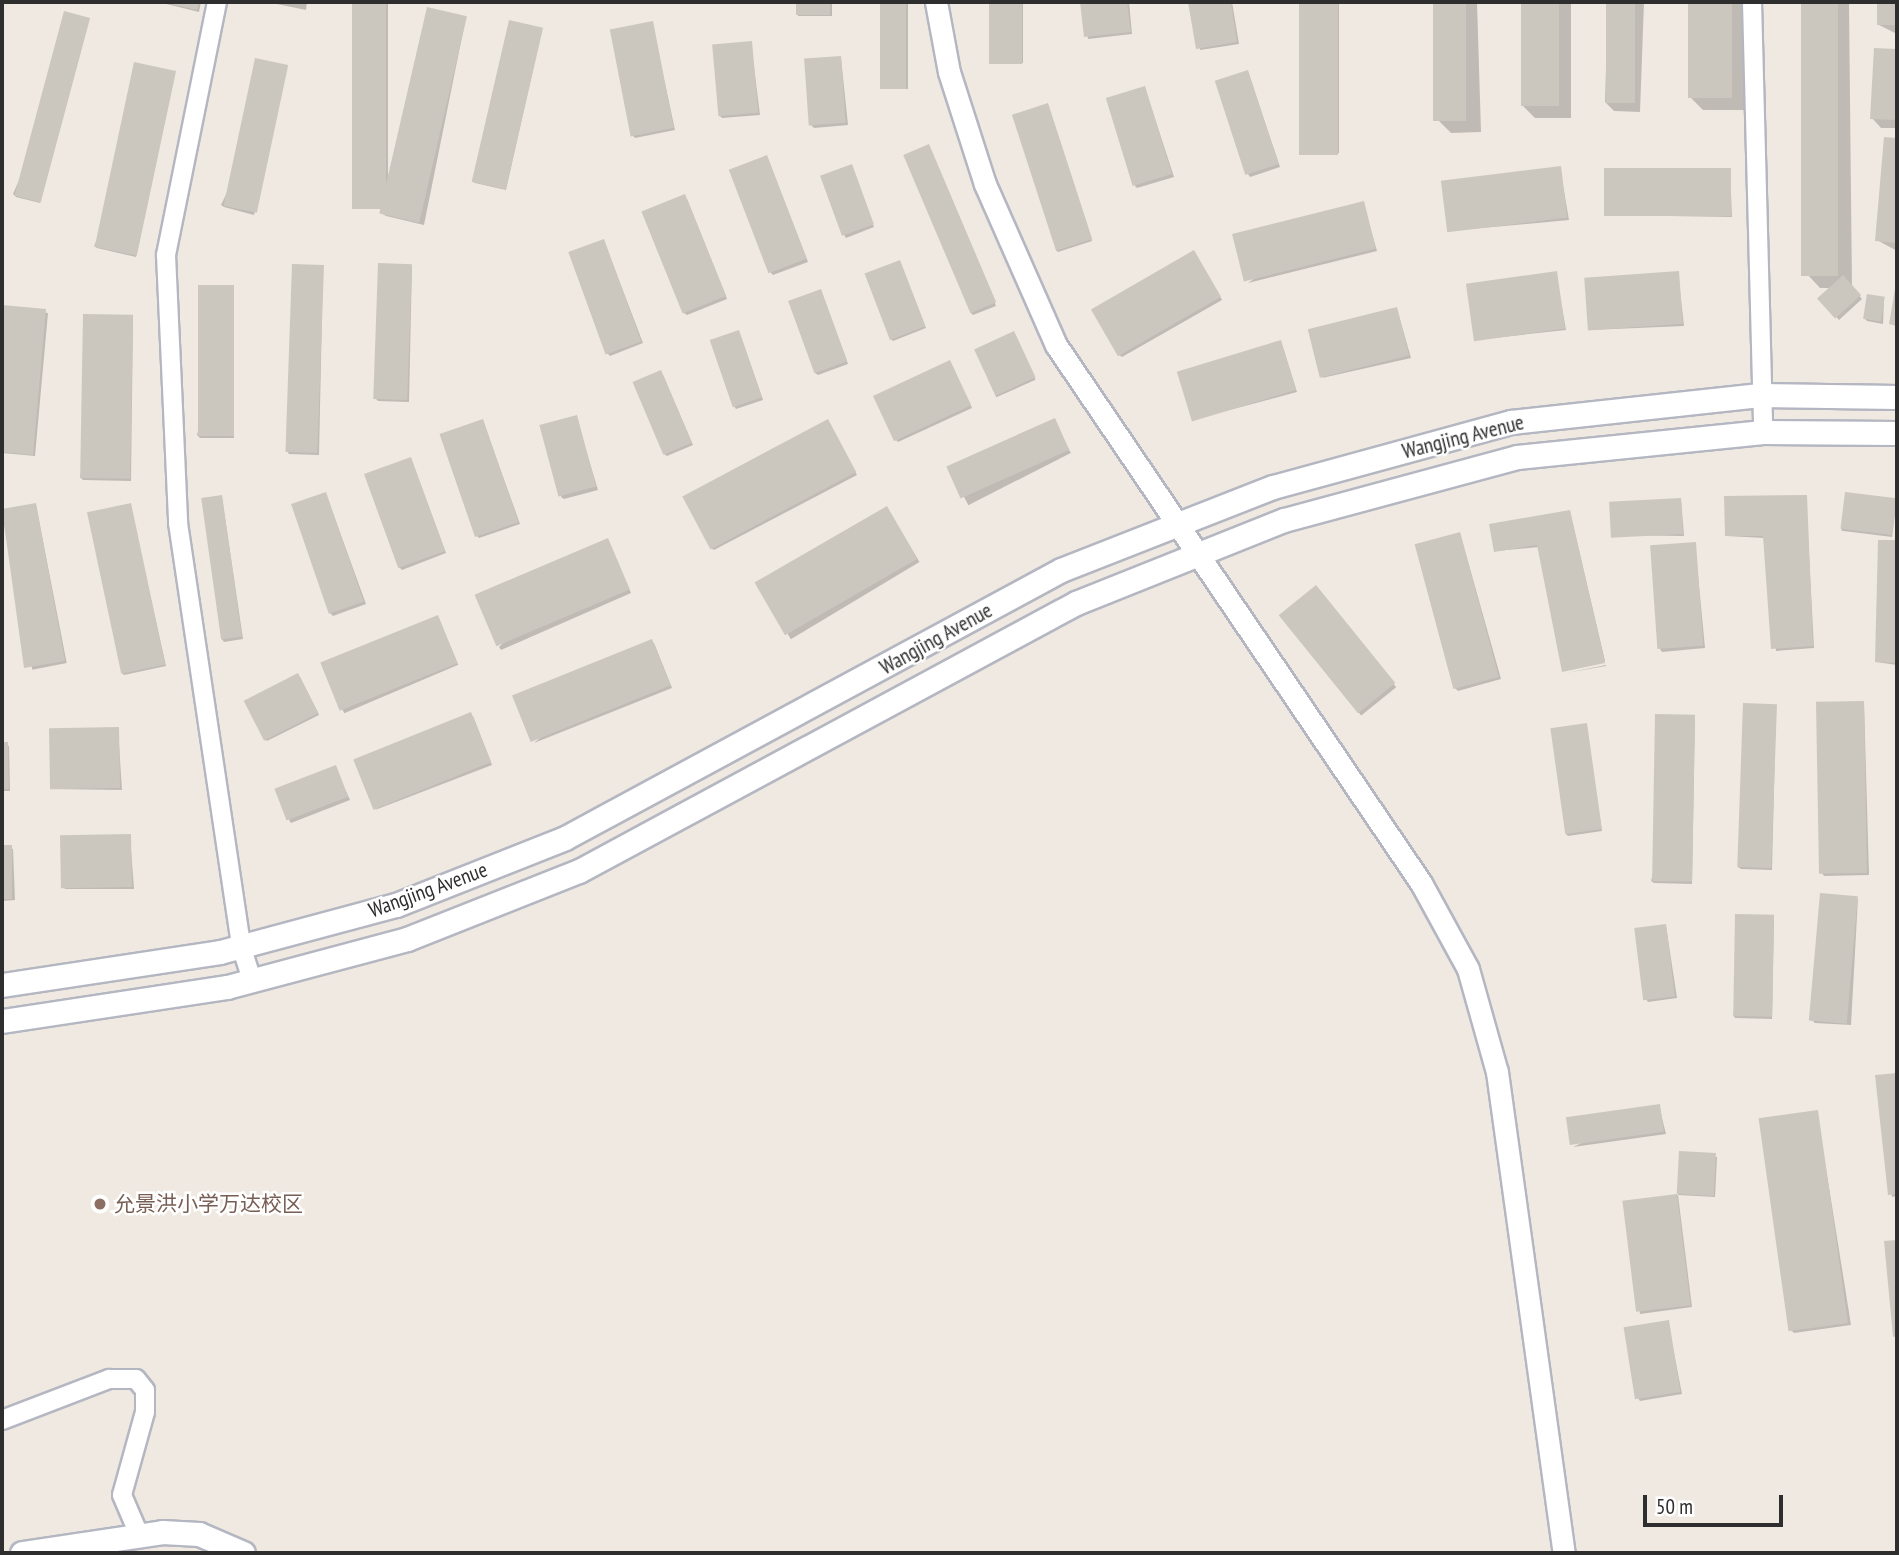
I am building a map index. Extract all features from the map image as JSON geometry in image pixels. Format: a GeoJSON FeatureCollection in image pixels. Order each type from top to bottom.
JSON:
{"type":"FeatureCollection","features":[{"type":"Feature","properties":{"kind":"main road","name":"Wangjing Avenue"},"geometry":{"type":"LineString","coordinates":[[2,985],[241,946],[396,905],[565,838],[1061,570],[1273,487],[1511,422],[1760,395],[1897,397]]}},
{"type":"Feature","properties":{"kind":"main road","name":"Wangjing Avenue"},"geometry":{"type":"LineString","coordinates":[[2,1021],[252,980],[407,939],[579,871],[1076,603],[1284,520],[1517,457],[1763,432],[1897,433]]}},
{"type":"Feature","properties":{"kind":"main road"},"geometry":{"type":"LineString","coordinates":[[22,1553],[97,1550],[140,1537],[199,1534],[243,1553]]}},
{"type":"Feature","properties":{"kind":"street"},"geometry":{"type":"LineString","coordinates":[[217,2],[166,255],[178,523],[241,946],[252,980]]}},
{"type":"Feature","properties":{"kind":"street"},"geometry":{"type":"LineString","coordinates":[[936,2],[966,128],[1032,296],[1077,381],[1421,883],[1478,994],[1498,1082],[1564,1553]]}},
{"type":"Feature","properties":{"kind":"street"},"geometry":{"type":"LineString","coordinates":[[1752,2],[1763,432]]}},
{"type":"Feature","properties":{"kind":"street"},"geometry":{"type":"LineString","coordinates":[[2,1420],[109,1380],[129,1377],[142,1384],[145,1412],[122,1484],[140,1537]]}},
{"type":"Feature","properties":{"kind":"building"},"geometry":{"type":"Polygon","coordinates":[[[162,2],[199,2],[197,10],[162,2]]]}},
{"type":"Feature","properties":{"kind":"building"},"geometry":{"type":"Polygon","coordinates":[[[352,2],[386,2],[386,209],[352,209],[352,2]]]}},
{"type":"Feature","properties":{"kind":"building"},"geometry":{"type":"Polygon","coordinates":[[[796,2],[830,2],[830,15],[796,15],[796,2]]]}},
{"type":"Feature","properties":{"kind":"building"},"geometry":{"type":"Polygon","coordinates":[[[880,2],[906,2],[906,89],[880,89],[880,2]]]}},
{"type":"Feature","properties":{"kind":"building"},"geometry":{"type":"Polygon","coordinates":[[[989,2],[1022,2],[1022,64],[989,64],[989,2]]]}},
{"type":"Feature","properties":{"kind":"building"},"geometry":{"type":"Polygon","coordinates":[[[1080,2],[1127,2],[1131,32],[1084,37],[1080,2]]]}},
{"type":"Feature","properties":{"kind":"building"},"geometry":{"type":"Polygon","coordinates":[[[1188,2],[1231,2],[1237,42],[1196,49],[1188,2]]]}},
{"type":"Feature","properties":{"kind":"building"},"geometry":{"type":"Polygon","coordinates":[[[1299,2],[1338,2],[1338,155],[1299,155],[1299,2]]]}},
{"type":"Feature","properties":{"kind":"building"},"geometry":{"type":"Polygon","coordinates":[[[1433,2],[1466,2],[1466,121],[1433,121],[1433,2]]]}},
{"type":"Feature","properties":{"kind":"building"},"geometry":{"type":"Polygon","coordinates":[[[1521,2],[1559,2],[1559,106],[1521,106],[1521,2]]]}},
{"type":"Feature","properties":{"kind":"building"},"geometry":{"type":"Polygon","coordinates":[[[1606,2],[1635,2],[1635,103],[1606,103],[1606,2]]]}},
{"type":"Feature","properties":{"kind":"building"},"geometry":{"type":"Polygon","coordinates":[[[1688,2],[1732,2],[1732,98],[1688,98],[1688,2]]]}},
{"type":"Feature","properties":{"kind":"building"},"geometry":{"type":"Polygon","coordinates":[[[1801,2],[1838,2],[1838,276],[1801,276],[1801,2]]]}},
{"type":"Feature","properties":{"kind":"building"},"geometry":{"type":"Polygon","coordinates":[[[1877,2],[1897,2],[1897,25],[1877,25],[1877,2]]]}},
{"type":"Feature","properties":{"kind":"building"},"geometry":{"type":"Polygon","coordinates":[[[427,7],[467,16],[419,223],[379,214],[427,7]]]}},
{"type":"Feature","properties":{"kind":"building"},"geometry":{"type":"Polygon","coordinates":[[[64,11],[90,18],[41,202],[15,195],[64,11]]]}},
{"type":"Feature","properties":{"kind":"building"},"geometry":{"type":"Polygon","coordinates":[[[509,20],[543,28],[506,190],[472,182],[509,20]]]}},
{"type":"Feature","properties":{"kind":"building"},"geometry":{"type":"Polygon","coordinates":[[[653,21],[674,128],[631,136],[610,29],[653,21]]]}},
{"type":"Feature","properties":{"kind":"building"},"geometry":{"type":"Polygon","coordinates":[[[752,41],[758,113],[718,116],[712,44],[752,41]]]}},
{"type":"Feature","properties":{"kind":"building"},"geometry":{"type":"Polygon","coordinates":[[[1874,48],[1897,49],[1897,120],[1870,119],[1874,48]]]}},
{"type":"Feature","properties":{"kind":"building"},"geometry":{"type":"Polygon","coordinates":[[[841,56],[846,123],[809,125],[804,59],[841,56]]]}},
{"type":"Feature","properties":{"kind":"building"},"geometry":{"type":"Polygon","coordinates":[[[255,58],[288,65],[257,213],[224,206],[255,58]]]}},
{"type":"Feature","properties":{"kind":"building"},"geometry":{"type":"Polygon","coordinates":[[[134,62],[176,71],[137,256],[95,247],[134,62]]]}},
{"type":"Feature","properties":{"kind":"building"},"geometry":{"type":"Polygon","coordinates":[[[1248,70],[1279,164],[1245,175],[1215,81],[1248,70]]]}},
{"type":"Feature","properties":{"kind":"building"},"geometry":{"type":"Polygon","coordinates":[[[1145,86],[1172,174],[1133,186],[1106,98],[1145,86]]]}},
{"type":"Feature","properties":{"kind":"building"},"geometry":{"type":"Polygon","coordinates":[[[1048,103],[1092,239],[1056,251],[1012,115],[1048,103]]]}},
{"type":"Feature","properties":{"kind":"building"},"geometry":{"type":"Polygon","coordinates":[[[1884,137],[1897,138],[1897,243],[1875,241],[1884,137]]]}},
{"type":"Feature","properties":{"kind":"building"},"geometry":{"type":"Polygon","coordinates":[[[929,144],[996,302],[970,313],[903,155],[929,144]]]}},
{"type":"Feature","properties":{"kind":"building"},"geometry":{"type":"Polygon","coordinates":[[[767,155],[807,259],[769,273],[729,170],[767,155]]]}},
{"type":"Feature","properties":{"kind":"building"},"geometry":{"type":"Polygon","coordinates":[[[852,164],[874,224],[842,236],[820,176],[852,164]]]}},
{"type":"Feature","properties":{"kind":"building"},"geometry":{"type":"Polygon","coordinates":[[[1561,166],[1567,218],[1447,232],[1441,181],[1561,166]]]}},
{"type":"Feature","properties":{"kind":"building"},"geometry":{"type":"Polygon","coordinates":[[[1604,168],[1731,168],[1731,216],[1604,216],[1604,168]]]}},
{"type":"Feature","properties":{"kind":"building"},"geometry":{"type":"Polygon","coordinates":[[[685,194],[726,296],[683,314],[641,212],[685,194]]]}},
{"type":"Feature","properties":{"kind":"building"},"geometry":{"type":"Polygon","coordinates":[[[1364,201],[1376,249],[1244,281],[1232,234],[1364,201]]]}},
{"type":"Feature","properties":{"kind":"building"},"geometry":{"type":"Polygon","coordinates":[[[604,239],[641,341],[606,354],[568,252],[604,239]]]}},
{"type":"Feature","properties":{"kind":"building"},"geometry":{"type":"Polygon","coordinates":[[[1194,250],[1221,297],[1118,356],[1091,310],[1194,250]]]}},
{"type":"Feature","properties":{"kind":"building"},"geometry":{"type":"Polygon","coordinates":[[[900,260],[925,326],[890,340],[865,274],[900,260]]]}},
{"type":"Feature","properties":{"kind":"building"},"geometry":{"type":"Polygon","coordinates":[[[378,263],[412,264],[407,400],[373,399],[378,263]]]}},
{"type":"Feature","properties":{"kind":"building"},"geometry":{"type":"Polygon","coordinates":[[[292,264],[324,265],[317,453],[285,452],[292,264]]]}},
{"type":"Feature","properties":{"kind":"building"},"geometry":{"type":"Polygon","coordinates":[[[1557,271],[1565,328],[1474,341],[1466,284],[1557,271]]]}},
{"type":"Feature","properties":{"kind":"building"},"geometry":{"type":"Polygon","coordinates":[[[1679,271],[1683,324],[1588,330],[1584,278],[1679,271]]]}},
{"type":"Feature","properties":{"kind":"building"},"geometry":{"type":"Polygon","coordinates":[[[1843,275],[1861,295],[1835,318],[1817,298],[1843,275]]]}},
{"type":"Feature","properties":{"kind":"building"},"geometry":{"type":"Polygon","coordinates":[[[198,285],[234,285],[234,436],[198,436],[198,285]]]}},
{"type":"Feature","properties":{"kind":"building"},"geometry":{"type":"Polygon","coordinates":[[[821,289],[847,361],[814,373],[788,301],[821,289]]]}},
{"type":"Feature","properties":{"kind":"building"},"geometry":{"type":"Polygon","coordinates":[[[1897,289],[1897,326],[1889,324],[1897,289]]]}},
{"type":"Feature","properties":{"kind":"building"},"geometry":{"type":"Polygon","coordinates":[[[1867,294],[1885,297],[1881,322],[1863,319],[1867,294]]]}},
{"type":"Feature","properties":{"kind":"building"},"geometry":{"type":"Polygon","coordinates":[[[2,305],[46,309],[33,455],[2,452],[2,305]]]}},
{"type":"Feature","properties":{"kind":"building"},"geometry":{"type":"Polygon","coordinates":[[[1397,307],[1409,356],[1320,378],[1308,329],[1397,307]]]}},
{"type":"Feature","properties":{"kind":"building"},"geometry":{"type":"Polygon","coordinates":[[[83,314],[133,315],[130,479],[80,478],[83,314]]]}},
{"type":"Feature","properties":{"kind":"building"},"geometry":{"type":"Polygon","coordinates":[[[739,330],[762,397],[733,407],[710,340],[739,330]]]}},
{"type":"Feature","properties":{"kind":"building"},"geometry":{"type":"Polygon","coordinates":[[[1014,331],[1036,377],[996,396],[974,350],[1014,331]]]}},
{"type":"Feature","properties":{"kind":"building"},"geometry":{"type":"Polygon","coordinates":[[[1281,340],[1296,390],[1192,422],[1177,372],[1281,340]]]}},
{"type":"Feature","properties":{"kind":"building"},"geometry":{"type":"Polygon","coordinates":[[[950,360],[971,405],[894,441],[873,396],[950,360]]]}},
{"type":"Feature","properties":{"kind":"building"},"geometry":{"type":"Polygon","coordinates":[[[661,370],[692,443],[663,455],[632,382],[661,370]]]}},
{"type":"Feature","properties":{"kind":"building"},"geometry":{"type":"Polygon","coordinates":[[[577,415],[596,486],[558,497],[539,425],[577,415]]]}},
{"type":"Feature","properties":{"kind":"building"},"geometry":{"type":"Polygon","coordinates":[[[1055,418],[1069,450],[961,498],[946,466],[1055,418]]]}},
{"type":"Feature","properties":{"kind":"building"},"geometry":{"type":"Polygon","coordinates":[[[483,419],[518,522],[475,537],[440,434],[483,419]]]}},
{"type":"Feature","properties":{"kind":"building"},"geometry":{"type":"Polygon","coordinates":[[[828,419],[856,472],[710,549],[682,496],[828,419]]]}},
{"type":"Feature","properties":{"kind":"building"},"geometry":{"type":"Polygon","coordinates":[[[411,457],[445,551],[398,568],[364,474],[411,457]]]}},
{"type":"Feature","properties":{"kind":"building"},"geometry":{"type":"Polygon","coordinates":[[[326,492],[364,602],[329,614],[291,504],[326,492]]]}},
{"type":"Feature","properties":{"kind":"building"},"geometry":{"type":"Polygon","coordinates":[[[1845,492],[1897,498],[1892,535],[1840,529],[1845,492]]]}},
{"type":"Feature","properties":{"kind":"building"},"geometry":{"type":"Polygon","coordinates":[[[222,495],[242,637],[221,640],[201,498],[222,495]]]}},
{"type":"Feature","properties":{"kind":"building"},"geometry":{"type":"Polygon","coordinates":[[[1807,495],[1813,646],[1771,649],[1763,536],[1725,536],[1724,496],[1807,495]]]}},
{"type":"Feature","properties":{"kind":"building"},"geometry":{"type":"Polygon","coordinates":[[[1681,498],[1683,534],[1611,538],[1609,502],[1681,498]]]}},
{"type":"Feature","properties":{"kind":"building"},"geometry":{"type":"Polygon","coordinates":[[[36,503],[65,661],[24,668],[2,509],[36,503]]]}},
{"type":"Feature","properties":{"kind":"building"},"geometry":{"type":"Polygon","coordinates":[[[131,503],[165,664],[121,674],[87,512],[131,503]]]}},
{"type":"Feature","properties":{"kind":"building"},"geometry":{"type":"Polygon","coordinates":[[[887,506],[918,559],[785,635],[754,582],[887,506]]]}},
{"type":"Feature","properties":{"kind":"building"},"geometry":{"type":"Polygon","coordinates":[[[1570,510],[1605,663],[1562,672],[1537,545],[1494,552],[1489,524],[1570,510]]]}},
{"type":"Feature","properties":{"kind":"building"},"geometry":{"type":"Polygon","coordinates":[[[1460,532],[1499,677],[1453,689],[1415,544],[1460,532]]]}},
{"type":"Feature","properties":{"kind":"building"},"geometry":{"type":"Polygon","coordinates":[[[608,538],[630,590],[496,646],[475,595],[608,538]]]}},
{"type":"Feature","properties":{"kind":"building"},"geometry":{"type":"Polygon","coordinates":[[[1878,540],[1897,540],[1897,663],[1875,662],[1878,540]]]}},
{"type":"Feature","properties":{"kind":"building"},"geometry":{"type":"Polygon","coordinates":[[[1696,542],[1703,646],[1657,649],[1650,545],[1696,542]]]}},
{"type":"Feature","properties":{"kind":"building"},"geometry":{"type":"Polygon","coordinates":[[[1316,585],[1395,683],[1358,713],[1279,615],[1316,585]]]}},
{"type":"Feature","properties":{"kind":"building"},"geometry":{"type":"Polygon","coordinates":[[[438,615],[457,663],[340,711],[320,663],[438,615]]]}},
{"type":"Feature","properties":{"kind":"building"},"geometry":{"type":"Polygon","coordinates":[[[652,639],[671,685],[531,742],[512,696],[652,639]]]}},
{"type":"Feature","properties":{"kind":"building"},"geometry":{"type":"Polygon","coordinates":[[[298,673],[318,713],[264,741],[244,701],[298,673]]]}},
{"type":"Feature","properties":{"kind":"building"},"geometry":{"type":"Polygon","coordinates":[[[1864,701],[1867,873],[1819,874],[1816,702],[1864,701]]]}},
{"type":"Feature","properties":{"kind":"building"},"geometry":{"type":"Polygon","coordinates":[[[1743,703],[1777,704],[1771,868],[1737,867],[1743,703]]]}},
{"type":"Feature","properties":{"kind":"building"},"geometry":{"type":"Polygon","coordinates":[[[471,712],[491,762],[373,810],[353,760],[471,712]]]}},
{"type":"Feature","properties":{"kind":"building"},"geometry":{"type":"Polygon","coordinates":[[[1655,714],[1695,715],[1692,882],[1652,881],[1655,714]]]}},
{"type":"Feature","properties":{"kind":"building"},"geometry":{"type":"Polygon","coordinates":[[[1587,723],[1602,829],[1565,834],[1550,728],[1587,723]]]}},
{"type":"Feature","properties":{"kind":"building"},"geometry":{"type":"Polygon","coordinates":[[[119,727],[120,788],[50,789],[49,728],[119,727]]]}},
{"type":"Feature","properties":{"kind":"building"},"geometry":{"type":"Polygon","coordinates":[[[2,742],[8,742],[9,789],[2,789],[2,742]]]}},
{"type":"Feature","properties":{"kind":"building"},"geometry":{"type":"Polygon","coordinates":[[[336,765],[348,797],[287,820],[274,789],[336,765]]]}},
{"type":"Feature","properties":{"kind":"building"},"geometry":{"type":"Polygon","coordinates":[[[131,834],[132,887],[61,888],[60,835],[131,834]]]}},
{"type":"Feature","properties":{"kind":"building"},"geometry":{"type":"Polygon","coordinates":[[[2,845],[12,845],[12,899],[2,899],[2,845]]]}},
{"type":"Feature","properties":{"kind":"building"},"geometry":{"type":"Polygon","coordinates":[[[1820,893],[1858,896],[1847,1024],[1809,1021],[1820,893]]]}},
{"type":"Feature","properties":{"kind":"building"},"geometry":{"type":"Polygon","coordinates":[[[1735,914],[1774,915],[1772,1017],[1733,1016],[1735,914]]]}},
{"type":"Feature","properties":{"kind":"building"},"geometry":{"type":"Polygon","coordinates":[[[1666,924],[1675,996],[1643,1000],[1634,928],[1666,924]]]}},
{"type":"Feature","properties":{"kind":"building"},"geometry":{"type":"Polygon","coordinates":[[[1897,1073],[1897,1194],[1888,1195],[1875,1075],[1897,1073]]]}},
{"type":"Feature","properties":{"kind":"building"},"geometry":{"type":"Polygon","coordinates":[[[1660,1104],[1664,1132],[1570,1145],[1566,1117],[1660,1104]]]}},
{"type":"Feature","properties":{"kind":"building"},"geometry":{"type":"Polygon","coordinates":[[[1818,1110],[1848,1323],[1789,1331],[1759,1118],[1818,1110]]]}},
{"type":"Feature","properties":{"kind":"building"},"geometry":{"type":"Polygon","coordinates":[[[1679,1151],[1716,1153],[1714,1196],[1677,1194],[1679,1151]]]}},
{"type":"Feature","properties":{"kind":"building"},"geometry":{"type":"Polygon","coordinates":[[[1677,1194],[1691,1305],[1636,1312],[1622,1201],[1677,1194]]]}},
{"type":"Feature","properties":{"kind":"building"},"geometry":{"type":"Polygon","coordinates":[[[1897,1240],[1897,1336],[1893,1337],[1884,1241],[1897,1240]]]}},
{"type":"Feature","properties":{"kind":"building"},"geometry":{"type":"Polygon","coordinates":[[[1669,1320],[1680,1392],[1635,1399],[1624,1327],[1669,1320]]]}},
{"type":"Feature","properties":{"kind":"place","name":"允景洪小学万达校区"},"geometry":{"type":"Point","coordinates":[100,1204]}}]}
